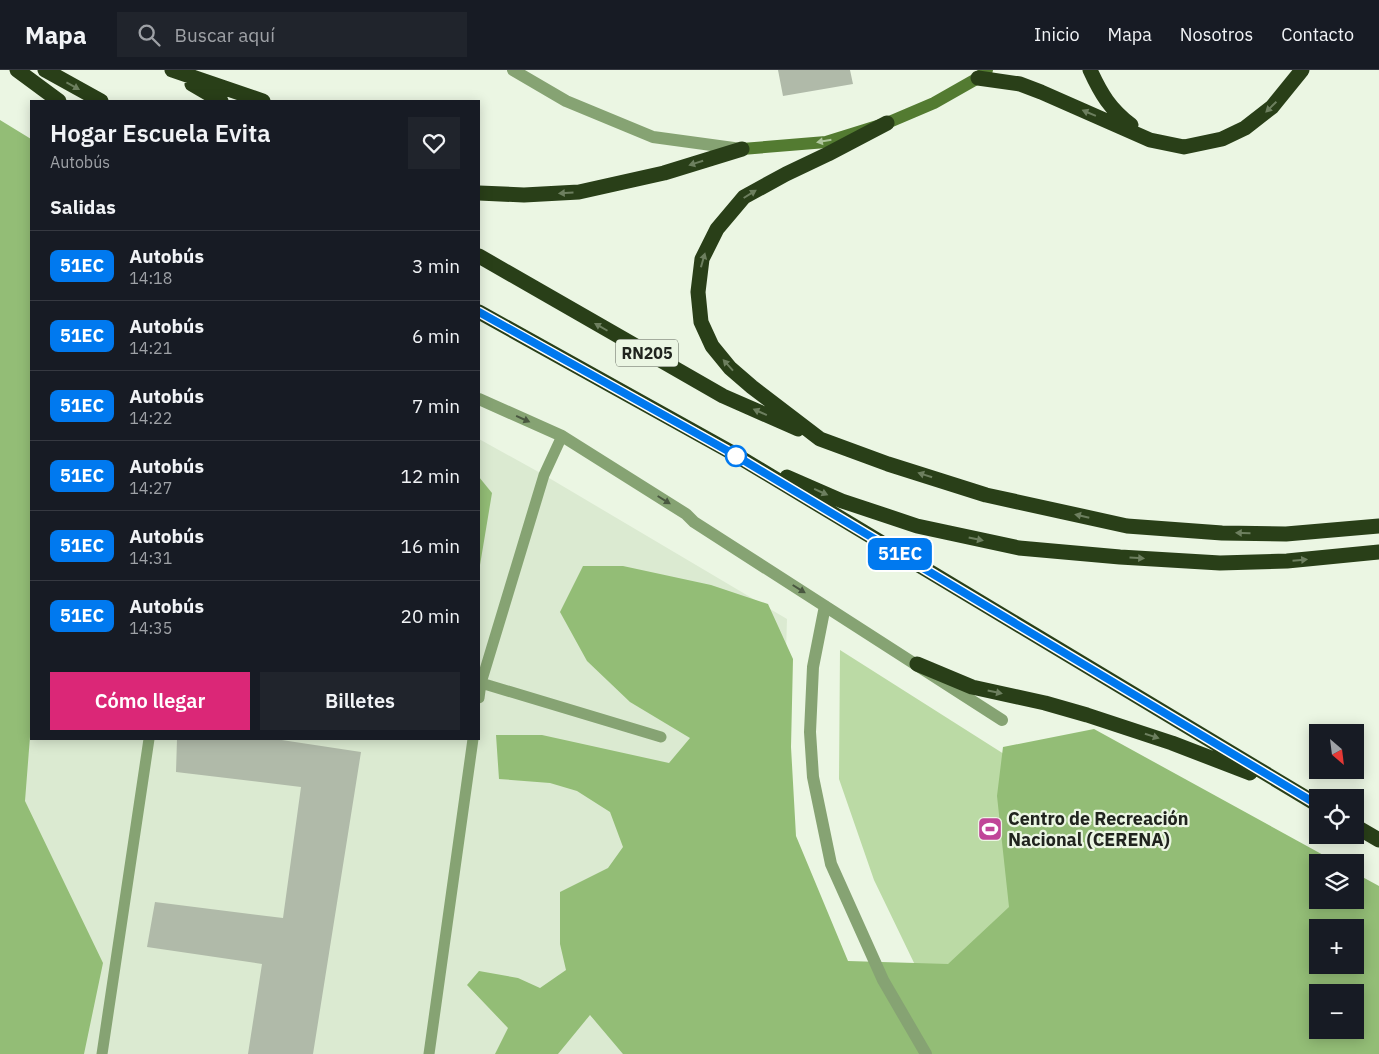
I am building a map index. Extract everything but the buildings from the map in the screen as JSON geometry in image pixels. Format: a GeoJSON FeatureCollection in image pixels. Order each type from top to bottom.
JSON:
{"type":"FeatureCollection","features":[{"type":"Feature","properties":{"kind":"highway"},"geometry":{"type":"LineString","coordinates":[[17,70],[58,100]]}},
{"type":"Feature","properties":{"kind":"highway"},"geometry":{"type":"LineString","coordinates":[[45,70],[99,100]]}},
{"type":"Feature","properties":{"kind":"highway"},"geometry":{"type":"LineString","coordinates":[[171,70],[219,100]]}},
{"type":"Feature","properties":{"kind":"highway"},"geometry":{"type":"LineString","coordinates":[[171,70],[260,100]]}},
{"type":"Feature","properties":{"kind":"highway"},"geometry":{"type":"LineString","coordinates":[[1090,70],[1100,93],[1117,114],[1150,140]]}},
{"type":"Feature","properties":{"kind":"highway"},"geometry":{"type":"LineString","coordinates":[[982,74],[1020,84],[1041,92],[1150,140],[1184,147],[1222,138],[1245,128],[1272,107],[1302,70]]}},
{"type":"Feature","properties":{"kind":"highway"},"geometry":{"type":"LineString","coordinates":[[887,123],[744,197],[717,229],[702,258],[698,292],[701,322],[712,346],[730,368],[820,438],[888,464],[986,495],[1127,526],[1222,533],[1286,534],[1379,526]]}},
{"type":"Feature","properties":{"kind":"highway"},"geometry":{"type":"LineString","coordinates":[[480,193],[524,195],[579,192],[664,173],[742,149]]}},
{"type":"Feature","properties":{"kind":"highway","name":"RN205"},"geometry":{"type":"LineString","coordinates":[[480,257],[723,396],[820,438]]}},
{"type":"Feature","properties":{"kind":"highway","name":"RN205"},"geometry":{"type":"LineString","coordinates":[[480,313],[728,451]]}},
{"type":"Feature","properties":{"kind":"highway"},"geometry":{"type":"LineString","coordinates":[[728,451],[842,501],[917,526],[1019,548],[1220,563],[1287,561],[1379,552]]}},
{"type":"Feature","properties":{"kind":"highway"},"geometry":{"type":"LineString","coordinates":[[728,451],[1309,800]]}},
{"type":"Feature","properties":{"kind":"highway"},"geometry":{"type":"LineString","coordinates":[[917,664],[972,687],[1045,703],[1172,743],[1289,788]]}},
{"type":"Feature","properties":{"kind":"highway"},"geometry":{"type":"LineString","coordinates":[[1364,831],[1379,840]]}},
{"type":"Feature","properties":{"kind":"street"},"geometry":{"type":"LineString","coordinates":[[513,70],[566,101],[653,137],[742,149],[826,142],[887,123],[934,103],[982,74]]}},
{"type":"Feature","properties":{"kind":"street"},"geometry":{"type":"LineString","coordinates":[[480,399],[562,436],[686,514],[694,522],[1002,720]]}},
{"type":"Feature","properties":{"kind":"street"},"geometry":{"type":"LineString","coordinates":[[826,606],[813,667],[810,732],[813,777],[831,864],[883,980],[926,1054]]}},
{"type":"Feature","properties":{"kind":"lane"},"geometry":{"type":"LineString","coordinates":[[562,436],[544,475],[480,683],[661,737]]}},
{"type":"Feature","properties":{"kind":"lane"},"geometry":{"type":"LineString","coordinates":[[102,1054],[149,740]]}},
{"type":"Feature","properties":{"kind":"lane"},"geometry":{"type":"LineString","coordinates":[[429,1054],[473,740]]}},
{"type":"Feature","properties":{"kind":"shaded area"},"geometry":{"type":"Polygon","coordinates":[[[0,148],[30,169],[30,740],[480,740],[480,440],[544,475],[787,619],[785,683],[772,861],[888,1054],[0,1054],[0,148]]]}},
{"type":"Feature","properties":{"kind":"green space"},"geometry":{"type":"Polygon","coordinates":[[[0,120],[30,138],[30,737],[25,801],[103,963],[84,1054],[0,1054],[0,120]]]}},
{"type":"Feature","properties":{"kind":"green space"},"geometry":{"type":"Polygon","coordinates":[[[480,478],[492,493],[480,565],[480,478]]]}},
{"type":"Feature","properties":{"kind":"green space"},"geometry":{"type":"Polygon","coordinates":[[[583,566],[623,566],[711,585],[768,604],[793,659],[791,747],[796,836],[848,961],[948,964],[1009,907],[997,796],[1003,747],[1094,729],[1321,854],[1309,854],[1309,909],[1364,909],[1364,878],[1379,886],[1379,1054],[623,1054],[590,1015],[558,1054],[495,1054],[508,1028],[467,985],[479,971],[518,978],[540,988],[566,970],[560,944],[560,892],[608,868],[623,847],[610,812],[577,791],[550,783],[499,779],[496,735],[542,735],[669,763],[690,738],[630,702],[587,661],[560,612],[583,566]]]}},
{"type":"Feature","properties":{"kind":"green space","name":"Centro de Recreación Nacional (CERENA)"},"geometry":{"type":"Polygon","coordinates":[[[840,650],[1015,761],[1309,959],[1309,974],[1340,974],[1379,990],[1379,1054],[958,1054],[874,880],[839,779],[840,650]]]}},
{"type":"Feature","properties":{"kind":"bus line","name":"51EC"},"geometry":{"type":"LineString","coordinates":[[480,313],[728,451],[1309,800]]}},
{"type":"Feature","properties":{"kind":"place","name":"Centro de Recreación Nacional (CERENA)"},"geometry":{"type":"Point","coordinates":[990,829]}}]}
